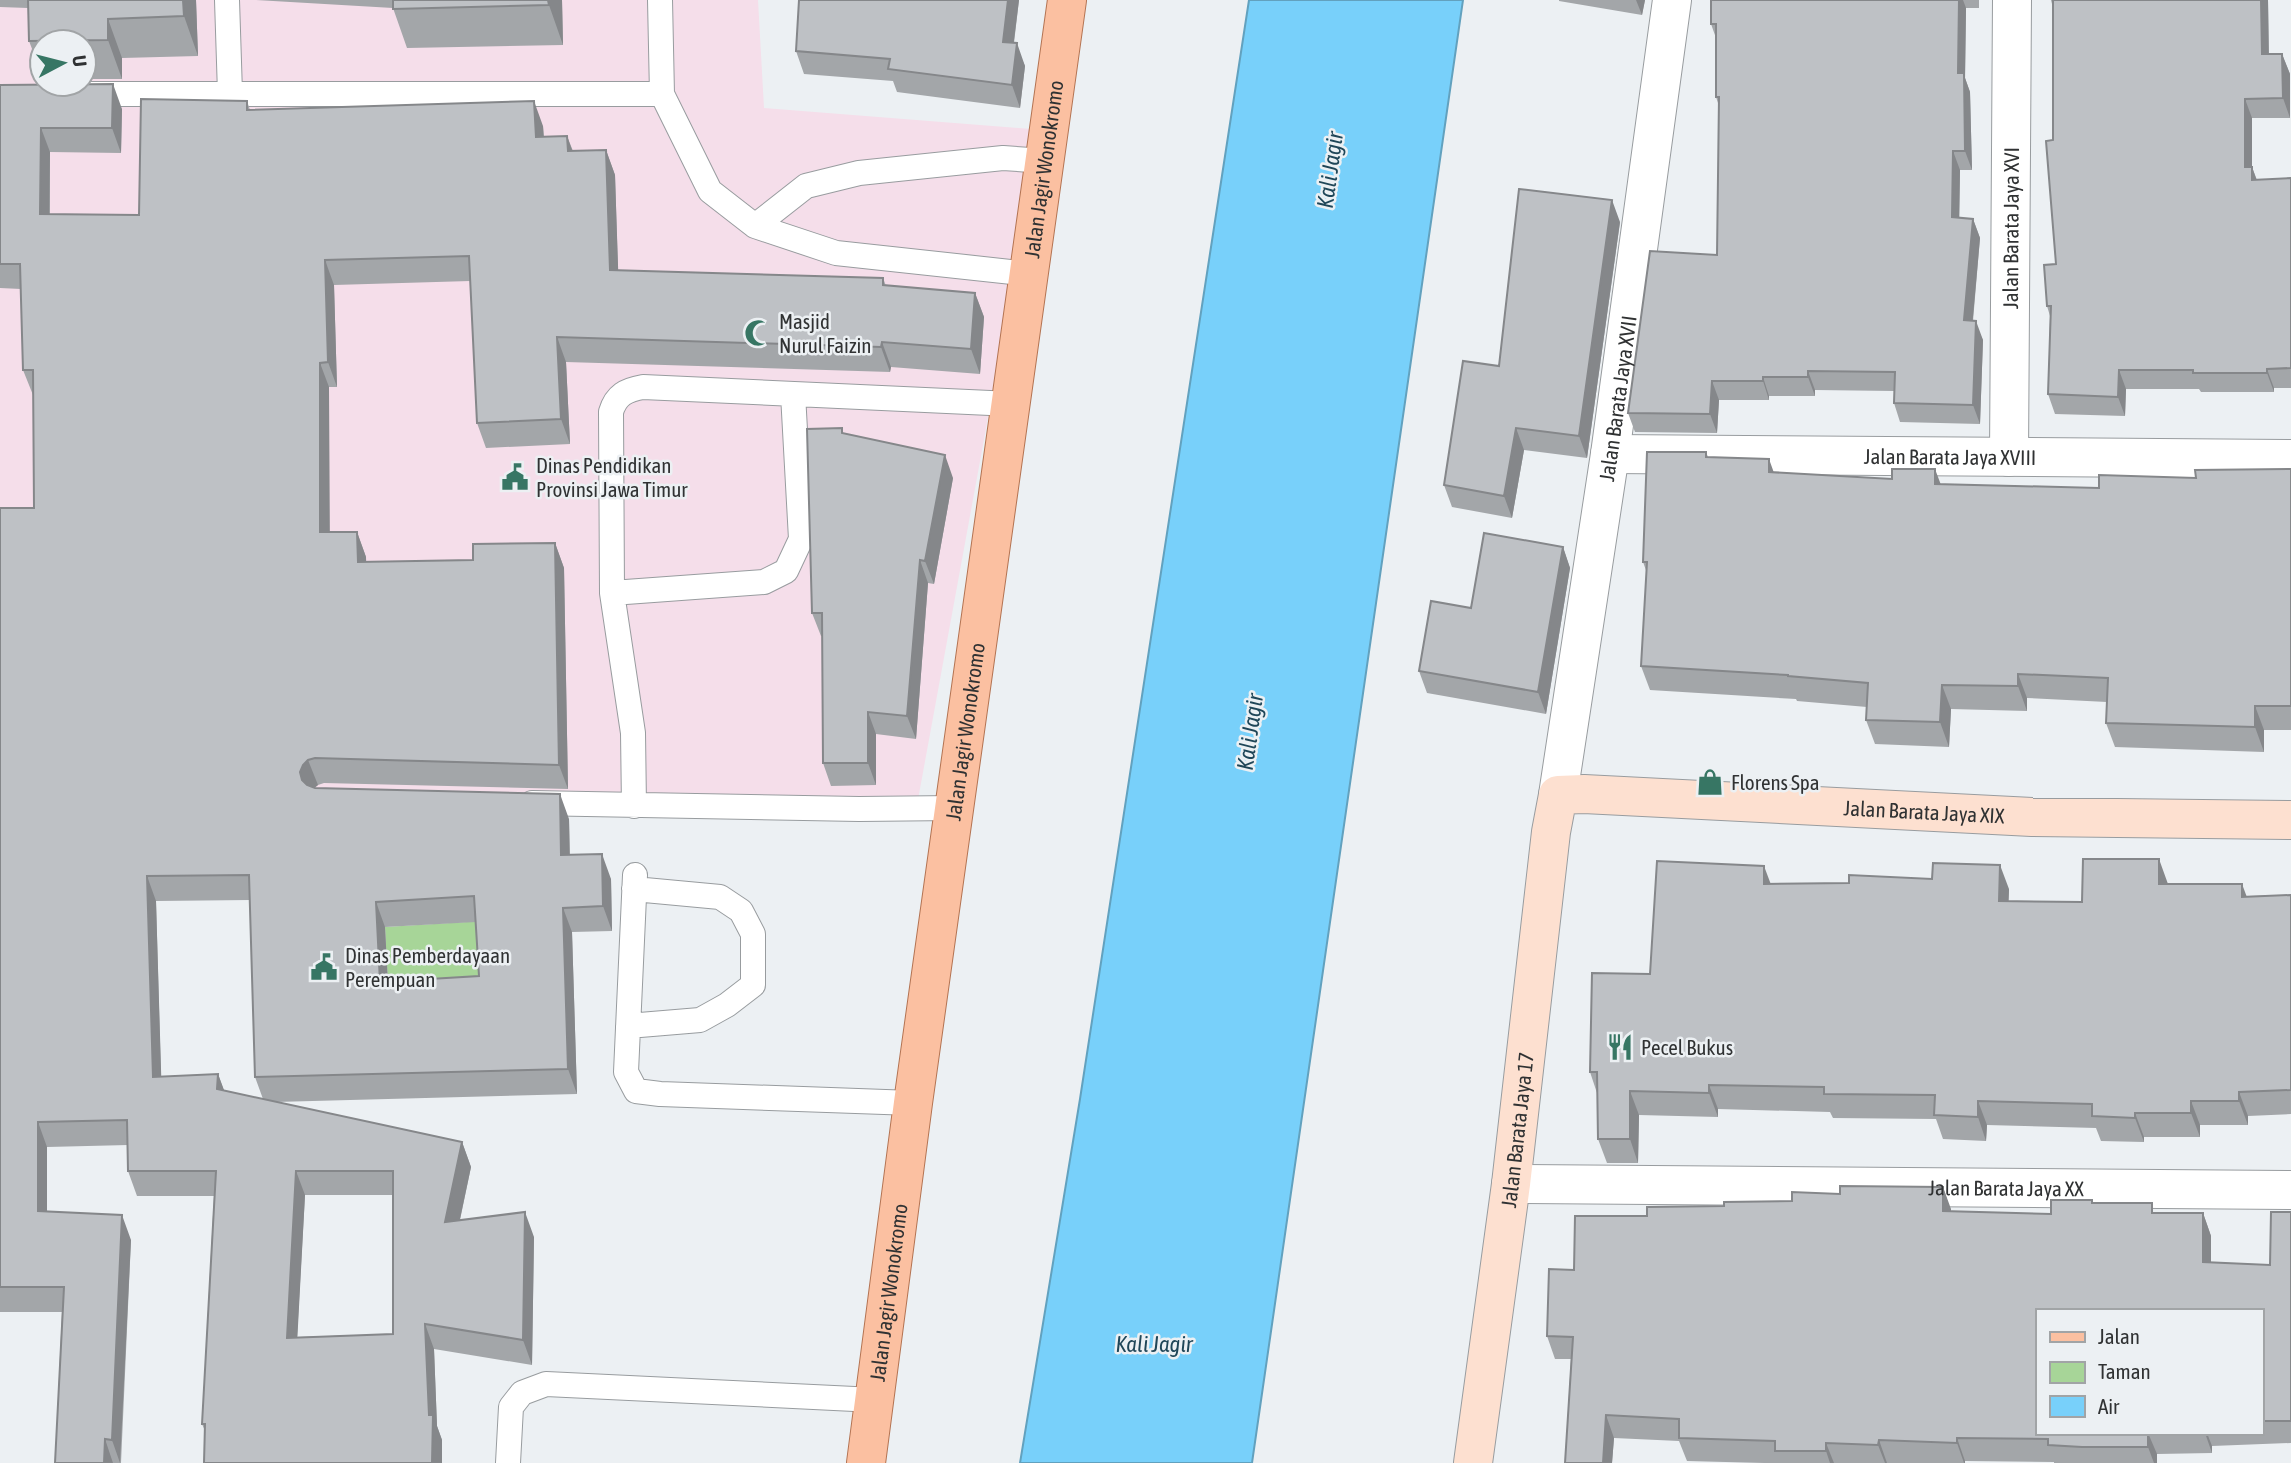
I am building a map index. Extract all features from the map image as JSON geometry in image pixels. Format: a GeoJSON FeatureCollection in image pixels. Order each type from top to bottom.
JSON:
{"type":"FeatureCollection","features":[{"type":"Feature","properties":{"kind":"main road","name":"Jalan Jagir Wonokromo"},"geometry":{"type":"LineString","coordinates":[[866,1463],[913,1103],[1067,0]]}},
{"type":"Feature","properties":{"kind":"street","name":"Jalan Barata Jaya XVII"},"geometry":{"type":"LineString","coordinates":[[1558,795],[1610,454],[1672,0]]}},
{"type":"Feature","properties":{"kind":"street","name":"Jalan Barata Jaya XVI"},"geometry":{"type":"LineString","coordinates":[[2009,457],[2012,0]]}},
{"type":"Feature","properties":{"kind":"street","name":"Jalan Barata Jaya XVIII"},"geometry":{"type":"LineString","coordinates":[[1610,454],[2291,459]]}},
{"type":"Feature","properties":{"kind":"street","name":"Jalan Barata Jaya XIX"},"geometry":{"type":"LineString","coordinates":[[1558,795],[1605,795],[2032,817],[2291,820]]}},
{"type":"Feature","properties":{"kind":"street","name":"Jalan Barata Jaya 17"},"geometry":{"type":"LineString","coordinates":[[1473,1463],[1510,1184],[1551,832],[1558,795]]}},
{"type":"Feature","properties":{"kind":"street","name":"Jalan Barata Jaya XX"},"geometry":{"type":"LineString","coordinates":[[1510,1184],[2291,1190]]}},
{"type":"Feature","properties":{"kind":"lane"},"geometry":{"type":"LineString","coordinates":[[227,0],[230,93]]}},
{"type":"Feature","properties":{"kind":"lane"},"geometry":{"type":"LineString","coordinates":[[660,0],[662,94],[710,191],[755,226],[836,253],[1030,274]]}},
{"type":"Feature","properties":{"kind":"lane"},"geometry":{"type":"LineString","coordinates":[[98,94],[662,94]]}},
{"type":"Feature","properties":{"kind":"lane"},"geometry":{"type":"LineString","coordinates":[[755,226],[806,186],[859,173],[1003,158],[1045,160]]}},
{"type":"Feature","properties":{"kind":"lane"},"geometry":{"type":"LineString","coordinates":[[634,806],[633,733],[612,593],[611,412],[614,402],[621,394],[643,387],[1012,404]]}},
{"type":"Feature","properties":{"kind":"lane"},"geometry":{"type":"LineString","coordinates":[[612,593],[764,582],[786,571],[800,539],[793,394]]}},
{"type":"Feature","properties":{"kind":"lane"},"geometry":{"type":"LineString","coordinates":[[513,803],[954,808]]}},
{"type":"Feature","properties":{"kind":"lane"},"geometry":{"type":"LineString","coordinates":[[628,1026],[700,1020],[727,1005],[753,985],[753,934],[741,911],[720,897],[635,882],[628,1026],[626,1072],[636,1091],[913,1103]]}},
{"type":"Feature","properties":{"kind":"lane"},"geometry":{"type":"LineString","coordinates":[[508,1463],[510,1407],[522,1393],[546,1384],[875,1400]]}},
{"type":"Feature","properties":{"kind":"shaded area"},"geometry":{"type":"Polygon","coordinates":[[[0,0],[758,0],[764,108],[1031,129],[1010,287],[915,816],[78,807],[0,750],[0,0]]]}},
{"type":"Feature","properties":{"kind":"green space"},"geometry":{"type":"Polygon","coordinates":[[[483,921],[488,1001],[389,1006],[385,927],[483,921]]]}},
{"type":"Feature","properties":{"kind":"water","name":"Kali Jagir"},"geometry":{"type":"Polygon","coordinates":[[[1249,0],[1463,0],[1252,1463],[1020,1463],[1080,1099],[1249,0]]]}},
{"type":"Feature","properties":{"kind":"building"},"geometry":{"type":"Polygon","coordinates":[[[28,0],[183,0],[184,16],[108,19],[108,40],[98,40],[98,28],[29,28],[28,0]]]}},
{"type":"Feature","properties":{"kind":"building"},"geometry":{"type":"Polygon","coordinates":[[[393,0],[548,0],[549,5],[393,9],[393,0]]]}},
{"type":"Feature","properties":{"kind":"building"},"geometry":{"type":"Polygon","coordinates":[[[799,0],[1008,0],[1003,42],[1017,43],[1012,85],[888,69],[890,59],[796,51],[799,0]]]}},
{"type":"Feature","properties":{"kind":"building"},"geometry":{"type":"Polygon","coordinates":[[[1711,0],[1959,0],[1958,73],[1964,73],[1965,151],[1953,151],[1952,217],[1973,219],[1964,320],[1976,321],[1973,405],[1894,403],[1895,372],[1808,371],[1808,377],[1763,377],[1763,381],[1712,381],[1710,414],[1628,413],[1650,251],[1717,255],[1719,97],[1716,97],[1716,24],[1711,24],[1711,0]]]}},
{"type":"Feature","properties":{"kind":"building"},"geometry":{"type":"Polygon","coordinates":[[[2053,0],[2261,0],[2262,54],[2282,54],[2283,98],[2245,99],[2245,167],[2252,167],[2252,180],[2291,178],[2291,368],[2267,369],[2267,373],[2119,370],[2118,397],[2048,394],[2051,306],[2047,306],[2044,265],[2056,264],[2046,141],[2053,140],[2053,0]]]}},
{"type":"Feature","properties":{"kind":"building"},"geometry":{"type":"Polygon","coordinates":[[[98,84],[113,84],[112,128],[41,128],[40,214],[139,215],[141,99],[247,101],[247,110],[534,101],[536,137],[567,136],[568,151],[606,150],[610,270],[883,278],[883,285],[975,293],[971,349],[882,342],[881,347],[557,337],[561,419],[477,423],[469,256],[325,260],[328,362],[320,363],[320,532],[357,532],[358,562],[473,560],[473,544],[555,543],[559,765],[315,758],[303,765],[300,772],[302,780],[315,788],[560,794],[561,855],[602,854],[603,906],[563,908],[568,1069],[255,1077],[249,875],[147,876],[153,1077],[218,1074],[217,1089],[462,1142],[445,1222],[525,1212],[523,1340],[425,1324],[429,1415],[433,1415],[432,1463],[204,1463],[205,1424],[202,1424],[216,1171],[128,1171],[127,1120],[38,1122],[38,1211],[122,1215],[112,1440],[105,1439],[104,1463],[55,1463],[64,1287],[0,1287],[0,508],[34,508],[33,370],[23,370],[20,264],[0,264],[0,85],[28,85],[28,98],[98,98],[98,84]],[[474,896],[376,902],[380,982],[479,976],[474,896]],[[296,1171],[287,1338],[393,1334],[393,1171],[296,1171]]]}},
{"type":"Feature","properties":{"kind":"building"},"geometry":{"type":"Polygon","coordinates":[[[1519,189],[1612,200],[1579,436],[1516,428],[1504,496],[1444,485],[1463,361],[1499,366],[1519,189]]]}},
{"type":"Feature","properties":{"kind":"building"},"geometry":{"type":"Polygon","coordinates":[[[842,428],[842,433],[945,455],[925,561],[920,560],[907,716],[868,712],[868,763],[823,763],[822,613],[812,613],[807,429],[842,428]]]}},
{"type":"Feature","properties":{"kind":"building"},"geometry":{"type":"Polygon","coordinates":[[[1647,452],[1706,452],[1706,457],[1769,459],[1769,472],[1892,479],[1892,469],[1935,469],[1935,484],[2099,488],[2099,475],[2196,478],[2195,470],[2291,469],[2291,706],[2255,706],[2255,727],[2106,723],[2108,678],[2018,674],[2018,686],[1942,685],[1940,722],[1866,720],[1868,683],[1641,666],[1647,562],[1643,562],[1647,452]]]}},
{"type":"Feature","properties":{"kind":"building"},"geometry":{"type":"Polygon","coordinates":[[[1484,533],[1563,547],[1538,692],[1419,671],[1431,601],[1471,608],[1484,533]]]}},
{"type":"Feature","properties":{"kind":"building"},"geometry":{"type":"Polygon","coordinates":[[[2083,859],[2159,859],[2159,884],[2242,884],[2242,897],[2291,895],[2291,1090],[2239,1092],[2239,1101],[2191,1101],[2191,1113],[2135,1113],[2135,1118],[2092,1116],[2092,1104],[1978,1101],[1978,1117],[1934,1115],[1935,1095],[1824,1094],[1824,1087],[1709,1085],[1709,1093],[1630,1091],[1630,1139],[1598,1139],[1597,1072],[1590,1072],[1592,973],[1650,974],[1657,861],[1764,866],[1764,884],[1849,883],[1849,875],[1932,879],[1933,863],[2000,865],[1999,901],[2082,902],[2083,859]]]}},
{"type":"Feature","properties":{"kind":"building"},"geometry":{"type":"Polygon","coordinates":[[[1840,1186],[1943,1187],[1943,1211],[2051,1214],[2051,1200],[2152,1203],[2152,1213],[2203,1213],[2203,1262],[2270,1265],[2271,1212],[2291,1212],[2291,1421],[2263,1421],[2263,1309],[2036,1309],[2036,1435],[2148,1435],[2148,1447],[2048,1445],[2048,1439],[1957,1438],[1957,1443],[1879,1440],[1878,1445],[1826,1443],[1826,1451],[1775,1451],[1775,1441],[1679,1438],[1679,1419],[1606,1415],[1603,1463],[1565,1463],[1573,1337],[1547,1336],[1549,1269],[1574,1270],[1575,1216],[1647,1216],[1647,1207],[1724,1206],[1724,1202],[1792,1201],[1792,1192],[1840,1194],[1840,1186]]]}},
{"type":"Feature","properties":{"kind":"place","name":"Masjid Nurul Faizin"},"geometry":{"type":"Point","coordinates":[758,333]}},
{"type":"Feature","properties":{"kind":"place","name":"Dinas Pendidikan Provinsi Jawa Timur"},"geometry":{"type":"Point","coordinates":[515,477]}},
{"type":"Feature","properties":{"kind":"place","name":"Florens Spa"},"geometry":{"type":"Point","coordinates":[1710,782]}},
{"type":"Feature","properties":{"kind":"place","name":"Dinas Pemberdayaan Perempuan"},"geometry":{"type":"Point","coordinates":[324,967]}},
{"type":"Feature","properties":{"kind":"place","name":"Pecel Bukus"},"geometry":{"type":"Point","coordinates":[1620,1047]}}]}
